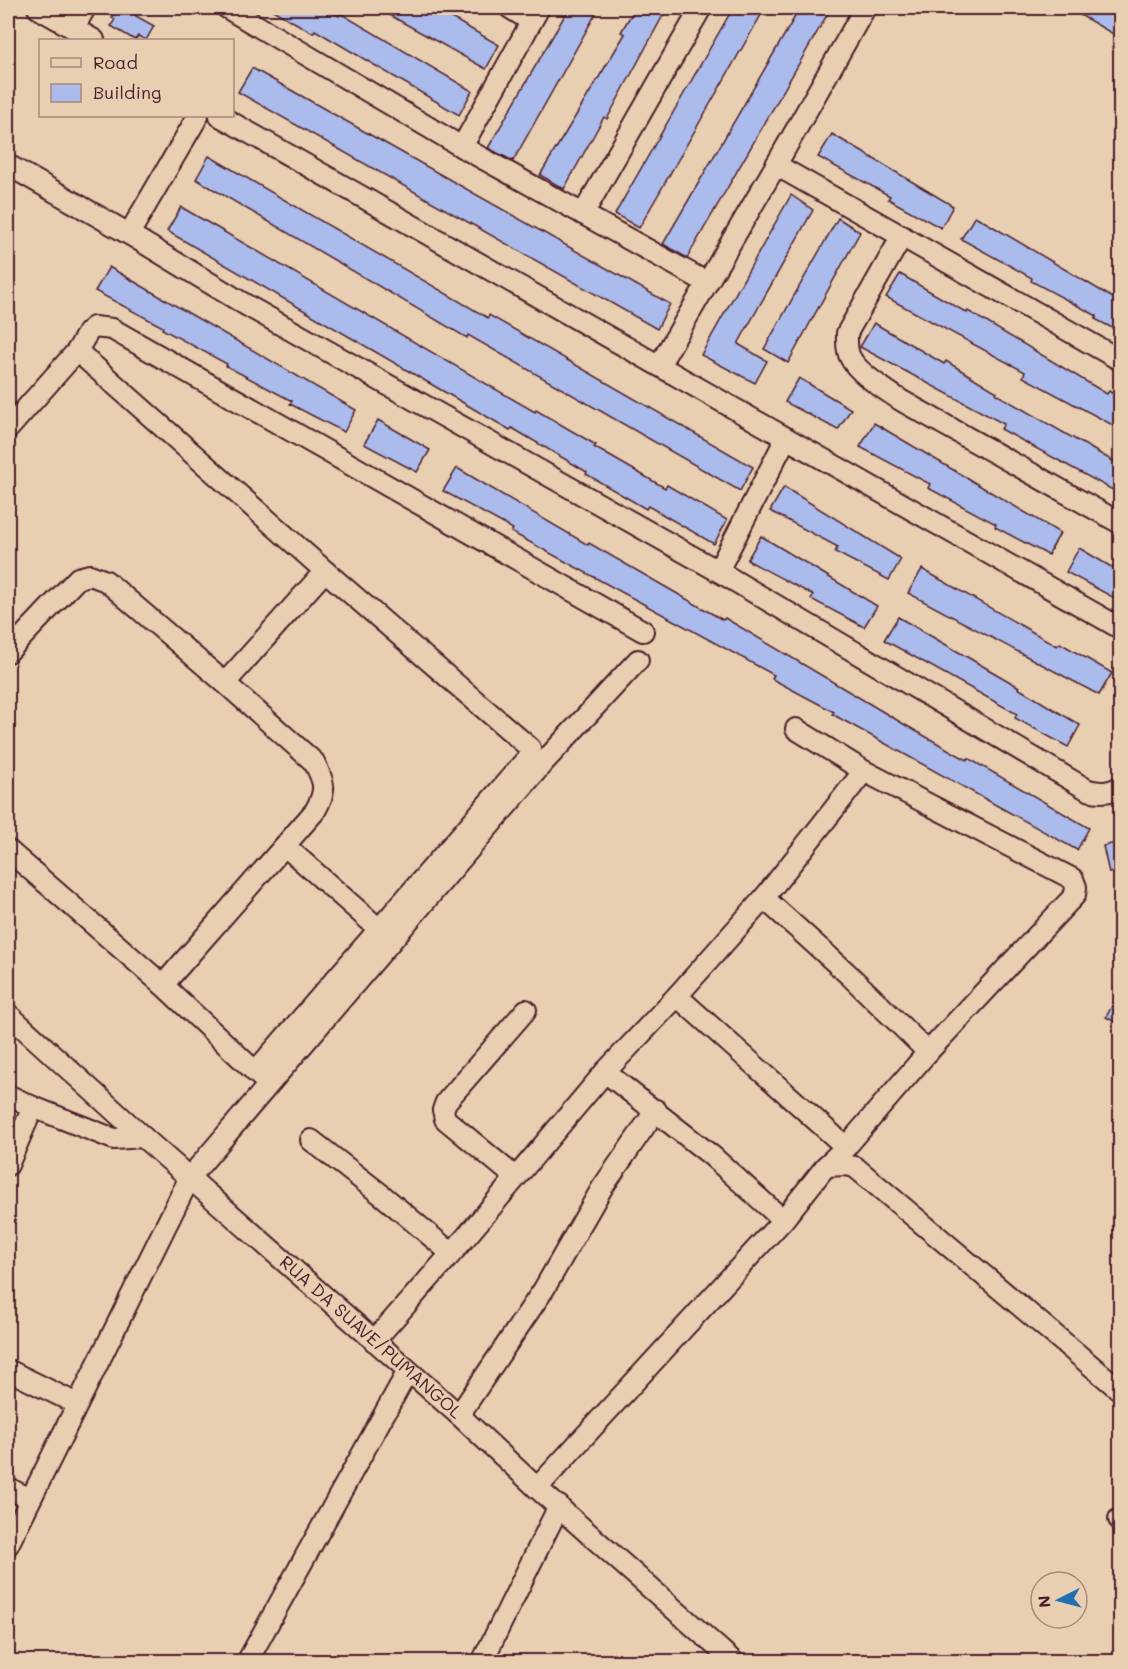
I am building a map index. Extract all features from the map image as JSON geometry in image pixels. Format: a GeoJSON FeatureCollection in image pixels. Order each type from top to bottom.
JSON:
{"type":"FeatureCollection","features":[{"type":"Feature","properties":{"kind":"street"},"geometry":{"type":"LineString","coordinates":[[38,8],[92,39]]}},
{"type":"Feature","properties":{"kind":"street"},"geometry":{"type":"LineString","coordinates":[[74,28],[85,8]]}},
{"type":"Feature","properties":{"kind":"street"},"geometry":{"type":"LineString","coordinates":[[227,8],[462,147],[706,282]]}},
{"type":"Feature","properties":{"kind":"street"},"geometry":{"type":"LineString","coordinates":[[462,147],[535,14],[510,8]]}},
{"type":"Feature","properties":{"kind":"street"},"geometry":{"type":"LineString","coordinates":[[583,214],[701,8]]}},
{"type":"Feature","properties":{"kind":"street"},"geometry":{"type":"LineString","coordinates":[[660,364],[865,8]]}},
{"type":"Feature","properties":{"kind":"street"},"geometry":{"type":"LineString","coordinates":[[129,234],[197,117]]}},
{"type":"Feature","properties":{"kind":"street"},"geometry":{"type":"LineString","coordinates":[[222,117],[660,364],[1120,628]]}},
{"type":"Feature","properties":{"kind":"street"},"geometry":{"type":"LineString","coordinates":[[8,165],[129,234],[246,305],[718,572],[1088,790],[1112,791],[1120,787]]}},
{"type":"Feature","properties":{"kind":"street"},"geometry":{"type":"LineString","coordinates":[[776,165],[1120,360]]}},
{"type":"Feature","properties":{"kind":"street"},"geometry":{"type":"LineString","coordinates":[[902,236],[847,333],[850,359],[873,382],[902,401],[1120,523]]}},
{"type":"Feature","properties":{"kind":"street"},"geometry":{"type":"LineString","coordinates":[[8,429],[77,351],[88,332],[94,327],[112,329],[643,631]]}},
{"type":"Feature","properties":{"kind":"street"},"geometry":{"type":"LineString","coordinates":[[8,1545],[190,1176],[262,1078],[379,929],[531,754],[530,748],[325,571],[77,351]]}},
{"type":"Feature","properties":{"kind":"street"},"geometry":{"type":"LineString","coordinates":[[718,572],[786,438]]}},
{"type":"Feature","properties":{"kind":"street"},"geometry":{"type":"LineString","coordinates":[[225,683],[325,571]]}},
{"type":"Feature","properties":{"kind":"street"},"geometry":{"type":"LineString","coordinates":[[8,652],[78,578],[90,575],[106,581],[314,762],[322,777],[325,794],[315,811],[163,985]]}},
{"type":"Feature","properties":{"kind":"street"},"geometry":{"type":"LineString","coordinates":[[262,1078],[638,660]]}},
{"type":"Feature","properties":{"kind":"street"},"geometry":{"type":"LineString","coordinates":[[537,1488],[783,1220],[826,1166],[846,1147],[928,1052],[1075,895],[1076,887],[1073,879],[864,771],[796,729]]}},
{"type":"Feature","properties":{"kind":"street"},"geometry":{"type":"LineString","coordinates":[[374,1341],[605,1072],[677,996],[764,898],[864,771]]}},
{"type":"Feature","properties":{"kind":"street"},"geometry":{"type":"LineString","coordinates":[[285,846],[379,929]]}},
{"type":"Feature","properties":{"kind":"street"},"geometry":{"type":"LineString","coordinates":[[8,850],[163,985],[262,1078]]}},
{"type":"Feature","properties":{"kind":"street"},"geometry":{"type":"LineString","coordinates":[[764,898],[848,974],[928,1052]]}},
{"type":"Feature","properties":{"kind":"street"},"geometry":{"type":"LineString","coordinates":[[677,996],[846,1147]]}},
{"type":"Feature","properties":{"kind":"street"},"geometry":{"type":"LineString","coordinates":[[515,1177],[446,1119],[443,1110],[446,1102],[526,1010]]}},
{"type":"Feature","properties":{"kind":"street","name":"RUA DA SUAVE/PUMANGOL"},"geometry":{"type":"LineString","coordinates":[[8,1014],[142,1137],[190,1176],[734,1662]]}},
{"type":"Feature","properties":{"kind":"street"},"geometry":{"type":"LineString","coordinates":[[605,1072],[712,1156],[783,1220]]}},
{"type":"Feature","properties":{"kind":"street"},"geometry":{"type":"LineString","coordinates":[[8,1095],[114,1139],[142,1137]]}},
{"type":"Feature","properties":{"kind":"street"},"geometry":{"type":"LineString","coordinates":[[8,1165],[33,1107]]}},
{"type":"Feature","properties":{"kind":"street"},"geometry":{"type":"LineString","coordinates":[[459,1415],[544,1290],[602,1188],[656,1110]]}},
{"type":"Feature","properties":{"kind":"street"},"geometry":{"type":"LineString","coordinates":[[311,1140],[451,1253]]}},
{"type":"Feature","properties":{"kind":"street"},"geometry":{"type":"LineString","coordinates":[[826,1166],[855,1167],[1120,1390]]}},
{"type":"Feature","properties":{"kind":"street"},"geometry":{"type":"LineString","coordinates":[[8,1370],[77,1404]]}},
{"type":"Feature","properties":{"kind":"street"},"geometry":{"type":"LineString","coordinates":[[248,1662],[408,1371]]}},
{"type":"Feature","properties":{"kind":"street"},"geometry":{"type":"LineString","coordinates":[[8,1488],[30,1499]]}},
{"type":"Feature","properties":{"kind":"street"},"geometry":{"type":"LineString","coordinates":[[482,1662],[559,1506]]}},
{"type":"Feature","properties":{"kind":"building"},"geometry":{"type":"Polygon","coordinates":[[[118,8],[141,8],[136,16],[154,26],[147,39],[138,36],[133,39],[111,26],[115,19],[112,18],[118,8]]]}},
{"type":"Feature","properties":{"kind":"building"},"geometry":{"type":"Polygon","coordinates":[[[269,8],[324,8],[339,16],[340,13],[472,91],[459,115],[315,30],[313,33],[269,8]]]}},
{"type":"Feature","properties":{"kind":"building"},"geometry":{"type":"Polygon","coordinates":[[[377,8],[434,8],[499,45],[486,69],[377,8]]]}},
{"type":"Feature","properties":{"kind":"building"},"geometry":{"type":"Polygon","coordinates":[[[569,8],[599,8],[513,161],[488,148],[569,8]]]}},
{"type":"Feature","properties":{"kind":"building"},"geometry":{"type":"Polygon","coordinates":[[[635,8],[667,8],[607,119],[604,117],[564,189],[540,175],[625,34],[621,32],[635,8]]]}},
{"type":"Feature","properties":{"kind":"building"},"geometry":{"type":"Polygon","coordinates":[[[733,8],[765,8],[639,228],[615,214],[733,8]]]}},
{"type":"Feature","properties":{"kind":"building"},"geometry":{"type":"Polygon","coordinates":[[[800,8],[831,8],[687,258],[663,244],[800,8]]]}},
{"type":"Feature","properties":{"kind":"building"},"geometry":{"type":"Polygon","coordinates":[[[1068,8],[1120,8],[1120,38],[1068,8]]]}},
{"type":"Feature","properties":{"kind":"building"},"geometry":{"type":"Polygon","coordinates":[[[252,68],[670,304],[657,329],[238,92],[252,68]]]}},
{"type":"Feature","properties":{"kind":"building"},"geometry":{"type":"Polygon","coordinates":[[[832,134],[953,206],[941,228],[888,199],[890,196],[818,157],[832,134]]]}},
{"type":"Feature","properties":{"kind":"building"},"geometry":{"type":"Polygon","coordinates":[[[209,156],[488,318],[489,315],[753,467],[740,491],[468,335],[467,338],[196,179],[209,156]]]}},
{"type":"Feature","properties":{"kind":"building"},"geometry":{"type":"Polygon","coordinates":[[[791,195],[813,210],[738,344],[767,361],[755,383],[701,355],[791,195]]]}},
{"type":"Feature","properties":{"kind":"building"},"geometry":{"type":"Polygon","coordinates":[[[181,207],[535,412],[536,410],[665,488],[667,485],[727,520],[714,544],[648,506],[646,509],[512,428],[510,430],[167,231],[181,207]]]}},
{"type":"Feature","properties":{"kind":"building"},"geometry":{"type":"Polygon","coordinates":[[[975,216],[1120,302],[1120,332],[1095,319],[1097,316],[1031,281],[1032,278],[961,239],[975,216]]]}},
{"type":"Feature","properties":{"kind":"building"},"geometry":{"type":"Polygon","coordinates":[[[838,218],[860,232],[788,363],[764,349],[838,218]]]}},
{"type":"Feature","properties":{"kind":"building"},"geometry":{"type":"Polygon","coordinates":[[[109,267],[356,410],[344,432],[290,404],[292,401],[95,291],[109,267]]]}},
{"type":"Feature","properties":{"kind":"building"},"geometry":{"type":"Polygon","coordinates":[[[900,274],[967,313],[968,311],[1107,394],[1109,391],[1120,398],[1120,429],[1023,377],[1025,372],[886,297],[900,274]]]}},
{"type":"Feature","properties":{"kind":"building"},"geometry":{"type":"Polygon","coordinates":[[[874,323],[944,364],[946,361],[997,392],[996,394],[1120,465],[1120,494],[1001,429],[1004,424],[860,347],[874,323]]]}},
{"type":"Feature","properties":{"kind":"building"},"geometry":{"type":"Polygon","coordinates":[[[799,378],[851,409],[838,430],[785,402],[799,378]]]}},
{"type":"Feature","properties":{"kind":"building"},"geometry":{"type":"Polygon","coordinates":[[[378,420],[430,450],[417,472],[364,444],[378,420]]]}},
{"type":"Feature","properties":{"kind":"building"},"geometry":{"type":"Polygon","coordinates":[[[874,423],[1060,533],[1048,555],[928,488],[930,484],[860,447],[874,423]]]}},
{"type":"Feature","properties":{"kind":"building"},"geometry":{"type":"Polygon","coordinates":[[[457,468],[588,545],[589,543],[723,620],[725,618],[907,726],[967,760],[968,758],[1089,828],[1077,850],[832,714],[834,712],[772,679],[774,675],[511,532],[513,529],[443,491],[457,468]]]}},
{"type":"Feature","properties":{"kind":"building"},"geometry":{"type":"Polygon","coordinates":[[[784,487],[901,559],[889,580],[835,552],[838,547],[770,511],[784,487]]]}},
{"type":"Feature","properties":{"kind":"building"},"geometry":{"type":"Polygon","coordinates":[[[761,536],[877,606],[864,627],[811,599],[813,595],[747,560],[761,536]]]}},
{"type":"Feature","properties":{"kind":"building"},"geometry":{"type":"Polygon","coordinates":[[[1079,548],[1120,572],[1120,601],[1066,572],[1079,548]]]}},
{"type":"Feature","properties":{"kind":"building"},"geometry":{"type":"Polygon","coordinates":[[[922,569],[1057,646],[1060,643],[1112,673],[1099,695],[908,593],[922,569]]]}},
{"type":"Feature","properties":{"kind":"building"},"geometry":{"type":"Polygon","coordinates":[[[898,617],[1080,725],[1068,747],[1015,718],[1017,714],[884,640],[898,617]]]}},
{"type":"Feature","properties":{"kind":"building"},"geometry":{"type":"Polygon","coordinates":[[[1120,842],[1120,870],[1109,873],[1103,846],[1120,842]]]}},
{"type":"Feature","properties":{"kind":"building"},"geometry":{"type":"Polygon","coordinates":[[[1120,992],[1120,1025],[1106,1017],[1120,992]]]}}]}
